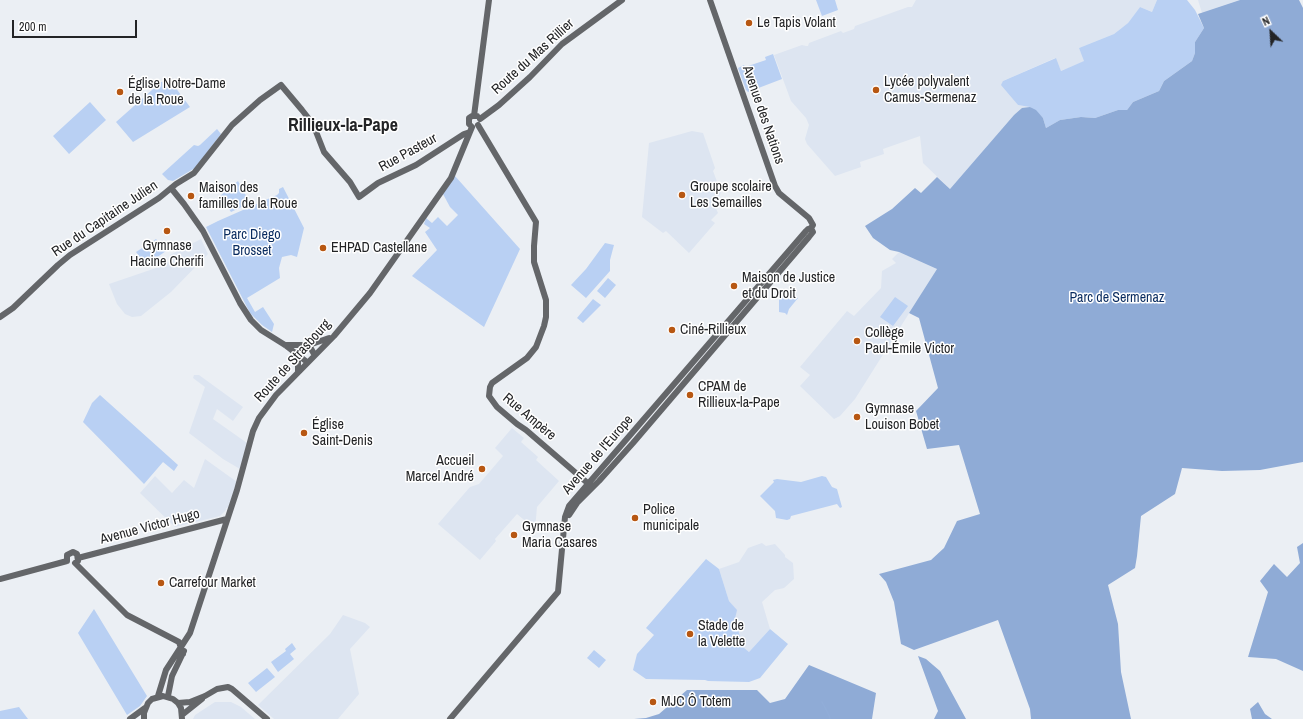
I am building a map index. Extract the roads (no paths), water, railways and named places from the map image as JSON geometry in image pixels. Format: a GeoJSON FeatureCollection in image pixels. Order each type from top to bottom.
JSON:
{"type":"FeatureCollection","features":[{"type":"Feature","properties":{"kind":"street","name":"Route de Strasbourg"},"geometry":{"type":"LineString","coordinates":[[168,696],[172,676],[183,654],[186,639],[198,610],[255,424],[276,395],[314,354],[334,336],[370,293],[450,178],[475,124],[489,0]]}},
{"type":"Feature","properties":{"kind":"street","name":"Route du Mas Rillier"},"geometry":{"type":"LineString","coordinates":[[475,124],[530,77],[562,44],[622,0]]}},
{"type":"Feature","properties":{"kind":"street","name":"Avenue des Nations"},"geometry":{"type":"LineString","coordinates":[[710,0],[775,186],[779,193],[809,218],[812,226]]}},
{"type":"Feature","properties":{"kind":"street","name":"Rue du Capitaine Julien"},"geometry":{"type":"LineString","coordinates":[[0,317],[13,308],[70,255],[165,194],[171,188],[194,173],[232,125],[245,112],[281,86],[313,124],[324,152],[350,182],[359,197]]}},
{"type":"Feature","properties":{"kind":"street","name":"Rue Pasteur"},"geometry":{"type":"LineString","coordinates":[[359,197],[378,183],[416,165],[464,134],[475,124]]}},
{"type":"Feature","properties":{"kind":"street","name":"Rue Ampère"},"geometry":{"type":"LineString","coordinates":[[475,124],[536,222],[534,262],[546,300],[546,318],[541,337],[536,347],[527,358],[492,383],[489,396],[497,407],[591,486]]}},
{"type":"Feature","properties":{"kind":"street"},"geometry":{"type":"LineString","coordinates":[[171,188],[203,231],[240,303],[251,320],[261,330],[285,345],[307,362]]}},
{"type":"Feature","properties":{"kind":"street","name":"Avenue de l'Europe"},"geometry":{"type":"LineString","coordinates":[[450,719],[558,592],[565,517],[569,506],[633,443],[799,249],[813,232],[812,226]]}},
{"type":"Feature","properties":{"kind":"street"},"geometry":{"type":"LineString","coordinates":[[285,345],[313,345],[334,336]]}},
{"type":"Feature","properties":{"kind":"street"},"geometry":{"type":"LineString","coordinates":[[298,345],[298,371]]}},
{"type":"Feature","properties":{"kind":"street"},"geometry":{"type":"LineString","coordinates":[[309,345],[314,354]]}},
{"type":"Feature","properties":{"kind":"street","name":"Avenue de l'Europe"},"geometry":{"type":"LineString","coordinates":[[454,719],[561,595],[570,514],[591,486]]}},
{"type":"Feature","properties":{"kind":"street","name":"Avenue Victor Hugo"},"geometry":{"type":"LineString","coordinates":[[77,560],[227,519]]}},
{"type":"Feature","properties":{"kind":"street"},"geometry":{"type":"LineString","coordinates":[[67,561],[66,556],[71,552],[76,553],[77,560],[127,615],[172,639],[177,640],[181,645],[183,654]]}},
{"type":"Feature","properties":{"kind":"street"},"geometry":{"type":"LineString","coordinates":[[0,579],[67,561],[72,564],[77,560]]}},
{"type":"Feature","properties":{"kind":"street"},"geometry":{"type":"LineString","coordinates":[[172,639],[176,647],[176,653]]}},
{"type":"Feature","properties":{"kind":"street","name":"Route de Strasbourg"},"geometry":{"type":"LineString","coordinates":[[158,696],[166,670],[186,639]]}},
{"type":"Feature","properties":{"kind":"street"},"geometry":{"type":"LineString","coordinates":[[178,703],[190,702],[217,689],[228,687],[267,719]]}},
{"type":"Feature","properties":{"kind":"street"},"geometry":{"type":"LineString","coordinates":[[130,719],[158,696],[168,696],[178,703],[182,717],[205,696]]}},
{"type":"Feature","properties":{"kind":"street"},"geometry":{"type":"LineString","coordinates":[[144,719],[145,708]]}},
{"type":"Feature","properties":{"kind":"waterway"},"geometry":{"type":"LineString","coordinates":[[822,702],[830,719]]}},
{"type":"Feature","properties":{"kind":"place","name":"Le Tapis Volant"},"geometry":{"type":"Point","coordinates":[749,23]}},
{"type":"Feature","properties":{"kind":"place","name":"Lycée polyvalent Camus-Sermenaz"},"geometry":{"type":"Point","coordinates":[876,90]}},
{"type":"Feature","properties":{"kind":"place","name":"Église Notre-Dame de la Roue"},"geometry":{"type":"Point","coordinates":[120,92]}},
{"type":"Feature","properties":{"kind":"place","name":"Groupe scolaire Les Semailles"},"geometry":{"type":"Point","coordinates":[682,195]}},
{"type":"Feature","properties":{"kind":"place","name":"Maison des familles de la Roue"},"geometry":{"type":"Point","coordinates":[191,196]}},
{"type":"Feature","properties":{"kind":"place","name":"Gymnase Hacine Cherifi"},"geometry":{"type":"Point","coordinates":[167,231]}},
{"type":"Feature","properties":{"kind":"place","name":"EHPAD Castellane"},"geometry":{"type":"Point","coordinates":[323,248]}},
{"type":"Feature","properties":{"kind":"place","name":"Maison de Justice et du Droit"},"geometry":{"type":"Point","coordinates":[734,286]}},
{"type":"Feature","properties":{"kind":"place","name":"Ciné-Rillieux"},"geometry":{"type":"Point","coordinates":[672,330]}},
{"type":"Feature","properties":{"kind":"place","name":"Collège Paul-Émile Victor"},"geometry":{"type":"Point","coordinates":[857,341]}},
{"type":"Feature","properties":{"kind":"place","name":"CPAM de Rillieux-la-Pape"},"geometry":{"type":"Point","coordinates":[690,395]}},
{"type":"Feature","properties":{"kind":"place","name":"Gymnase Louison Bobet"},"geometry":{"type":"Point","coordinates":[857,417]}},
{"type":"Feature","properties":{"kind":"place","name":"Église Saint-Denis"},"geometry":{"type":"Point","coordinates":[304,433]}},
{"type":"Feature","properties":{"kind":"place","name":"Accueil Marcel André"},"geometry":{"type":"Point","coordinates":[482,469]}},
{"type":"Feature","properties":{"kind":"place","name":"Police municipale"},"geometry":{"type":"Point","coordinates":[635,518]}},
{"type":"Feature","properties":{"kind":"place","name":"Gymnase Maria Casares"},"geometry":{"type":"Point","coordinates":[514,535]}},
{"type":"Feature","properties":{"kind":"place","name":"Carrefour Market"},"geometry":{"type":"Point","coordinates":[161,583]}},
{"type":"Feature","properties":{"kind":"place","name":"Stade de la Velette"},"geometry":{"type":"Point","coordinates":[690,634]}},
{"type":"Feature","properties":{"kind":"place","name":"MJC Ô Totem"},"geometry":{"type":"Point","coordinates":[653,702]}},
{"type":"Feature","properties":{"kind":"district","name":"Rillieux-la-Pape"},"geometry":{"type":"Point","coordinates":[343,126]}},
{"type":"Feature","properties":{"kind":"park label","name":"Parc Diego Brosset"},"geometry":{"type":"Point","coordinates":[252,244]}},
{"type":"Feature","properties":{"kind":"park label","name":"Parc de Sermenaz"},"geometry":{"type":"Point","coordinates":[1117,298]}}]}
